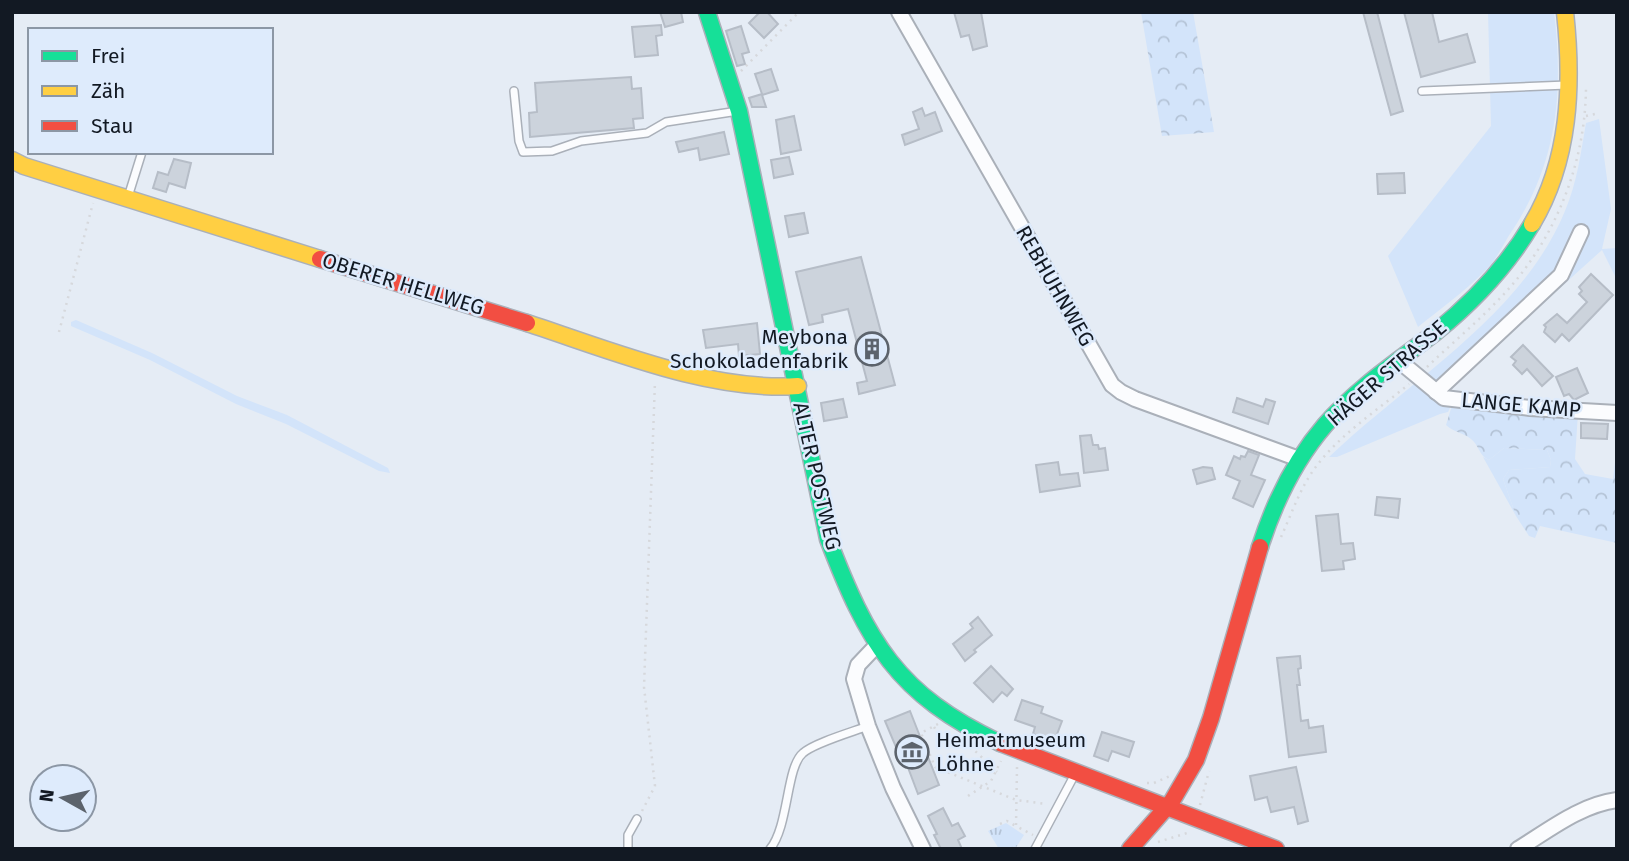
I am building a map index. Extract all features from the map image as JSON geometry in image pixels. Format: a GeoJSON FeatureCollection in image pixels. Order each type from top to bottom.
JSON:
{"type":"FeatureCollection","features":[{"type":"Feature","properties":{"kind":"street","name":"ALTER POSTWEG"},"geometry":{"type":"LineString","coordinates":[[707,12],[739,111],[828,539],[854,607],[877,645],[910,685],[974,731],[1075,773],[1276,849]]}},
{"type":"Feature","properties":{"kind":"street","name":"REBHUHNWEG"},"geometry":{"type":"LineString","coordinates":[[899,12],[1112,385],[1135,399],[1299,459]]}},
{"type":"Feature","properties":{"kind":"street","name":"HÄGER STRASSE"},"geometry":{"type":"LineString","coordinates":[[1130,849],[1186,781],[1212,716],[1257,557],[1284,488],[1299,459],[1344,404],[1438,330],[1491,281],[1528,233],[1546,198],[1569,117],[1571,85],[1566,12]]}},
{"type":"Feature","properties":{"kind":"street","name":"OBERER HELLWEG"},"geometry":{"type":"LineString","coordinates":[[12,160],[656,364],[742,387],[798,386]]}},
{"type":"Feature","properties":{"kind":"street"},"geometry":{"type":"LineString","coordinates":[[1436,392],[1562,275],[1581,232]]}},
{"type":"Feature","properties":{"kind":"street","name":"LANGE KAMP"},"geometry":{"type":"LineString","coordinates":[[1398,360],[1436,392],[1455,400],[1617,413]]}},
{"type":"Feature","properties":{"kind":"street"},"geometry":{"type":"LineString","coordinates":[[877,645],[858,665],[854,679],[868,726],[893,788],[923,849]]}},
{"type":"Feature","properties":{"kind":"street"},"geometry":{"type":"LineString","coordinates":[[1518,849],[1579,811],[1617,800]]}},
{"type":"Feature","properties":{"kind":"lane"},"geometry":{"type":"LineString","coordinates":[[1422,91],[1571,85]]}},
{"type":"Feature","properties":{"kind":"lane"},"geometry":{"type":"LineString","coordinates":[[514,91],[519,141],[523,152],[552,151],[581,141],[648,133],[666,122],[739,111]]}},
{"type":"Feature","properties":{"kind":"lane"},"geometry":{"type":"LineString","coordinates":[[128,198],[141,154]]}},
{"type":"Feature","properties":{"kind":"lane"},"geometry":{"type":"LineString","coordinates":[[770,849],[785,814],[796,762],[803,752],[868,726]]}},
{"type":"Feature","properties":{"kind":"lane"},"geometry":{"type":"LineString","coordinates":[[1035,849],[1075,773]]}},
{"type":"Feature","properties":{"kind":"lane"},"geometry":{"type":"LineString","coordinates":[[628,849],[628,835],[637,819]]}},
{"type":"Feature","properties":{"kind":"path"},"geometry":{"type":"LineString","coordinates":[[731,80],[799,12]]}},
{"type":"Feature","properties":{"kind":"path"},"geometry":{"type":"LineString","coordinates":[[59,332],[97,188]]}},
{"type":"Feature","properties":{"kind":"path"},"geometry":{"type":"LineString","coordinates":[[637,819],[655,786],[643,687],[656,364]]}},
{"type":"Feature","properties":{"kind":"path"},"geometry":{"type":"LineString","coordinates":[[1278,545],[1303,488],[1317,464]]}},
{"type":"Feature","properties":{"kind":"path"},"geometry":{"type":"LineString","coordinates":[[946,713],[940,724],[920,733],[935,767],[1016,800],[1049,804],[1057,808]]}},
{"type":"Feature","properties":{"kind":"path"},"geometry":{"type":"LineString","coordinates":[[934,727],[937,732],[973,749],[988,767],[997,772]]}},
{"type":"Feature","properties":{"kind":"path"},"geometry":{"type":"LineString","coordinates":[[968,796],[991,781],[1014,748]]}},
{"type":"Feature","properties":{"kind":"path"},"geometry":{"type":"LineString","coordinates":[[1014,748],[1017,762],[1016,825]]}},
{"type":"Feature","properties":{"kind":"path"},"geometry":{"type":"LineString","coordinates":[[1201,801],[1212,762]]}},
{"type":"Feature","properties":{"kind":"path"},"geometry":{"type":"LineString","coordinates":[[1143,782],[1154,783],[1172,775],[1186,781]]}},
{"type":"Feature","properties":{"kind":"path"},"geometry":{"type":"LineString","coordinates":[[1000,824],[1007,821],[1040,839]]}},
{"type":"Feature","properties":{"kind":"green space"},"geometry":{"type":"Polygon","coordinates":[[[1141,12],[1193,12],[1214,132],[1162,136],[1141,12]]]}},
{"type":"Feature","properties":{"kind":"green space"},"geometry":{"type":"Polygon","coordinates":[[[1488,12],[1554,12],[1557,101],[1547,157],[1524,210],[1488,268],[1418,327],[1388,256],[1491,126],[1488,12]]]}},
{"type":"Feature","properties":{"kind":"green space"},"geometry":{"type":"Polygon","coordinates":[[[1599,119],[1611,209],[1602,249],[1617,248],[1617,280],[1602,250],[1440,396],[1453,402],[1448,412],[1337,457],[1329,457],[1460,345],[1521,283],[1546,249],[1565,211],[1576,178],[1586,123],[1599,119]]]}},
{"type":"Feature","properties":{"kind":"green space"},"geometry":{"type":"Polygon","coordinates":[[[76,320],[152,353],[237,396],[287,415],[388,468],[390,473],[379,471],[286,424],[236,404],[150,360],[71,326],[71,322],[76,320]]]}},
{"type":"Feature","properties":{"kind":"green space"},"geometry":{"type":"Polygon","coordinates":[[[1453,402],[1578,413],[1575,459],[1585,474],[1613,479],[1617,446],[1617,543],[1540,526],[1535,538],[1529,536],[1516,516],[1503,479],[1509,470],[1550,467],[1551,460],[1547,450],[1504,448],[1489,460],[1471,439],[1446,425],[1453,402]]]}},
{"type":"Feature","properties":{"kind":"green space"},"geometry":{"type":"Polygon","coordinates":[[[1504,448],[1547,450],[1551,460],[1550,467],[1509,470],[1503,479],[1516,516],[1483,457],[1489,460],[1504,448]]]}},
{"type":"Feature","properties":{"kind":"green space"},"geometry":{"type":"Polygon","coordinates":[[[1006,823],[1024,835],[1015,849],[999,849],[988,831],[1006,823]]]}},
{"type":"Feature","properties":{"kind":"building"},"geometry":{"type":"Polygon","coordinates":[[[660,12],[681,12],[683,22],[665,27],[660,12]]]}},
{"type":"Feature","properties":{"kind":"building"},"geometry":{"type":"Polygon","coordinates":[[[760,12],[767,12],[778,24],[764,38],[749,23],[760,12]]]}},
{"type":"Feature","properties":{"kind":"building"},"geometry":{"type":"Polygon","coordinates":[[[954,12],[981,12],[987,46],[973,50],[969,35],[961,37],[954,12]]]}},
{"type":"Feature","properties":{"kind":"building"},"geometry":{"type":"Polygon","coordinates":[[[1363,12],[1377,12],[1403,111],[1391,115],[1363,12]]]}},
{"type":"Feature","properties":{"kind":"building"},"geometry":{"type":"Polygon","coordinates":[[[1404,12],[1432,12],[1439,42],[1467,34],[1475,62],[1421,77],[1404,12]]]}},
{"type":"Feature","properties":{"kind":"building"},"geometry":{"type":"Polygon","coordinates":[[[661,25],[662,35],[656,36],[658,55],[635,57],[632,27],[661,25]]]}},
{"type":"Feature","properties":{"kind":"building"},"geometry":{"type":"Polygon","coordinates":[[[741,26],[749,52],[742,54],[745,64],[737,66],[726,31],[741,26]]]}},
{"type":"Feature","properties":{"kind":"building"},"geometry":{"type":"Polygon","coordinates":[[[771,69],[778,90],[762,95],[766,107],[752,107],[749,98],[762,94],[755,74],[771,69]]]}},
{"type":"Feature","properties":{"kind":"building"},"geometry":{"type":"Polygon","coordinates":[[[631,77],[632,89],[641,88],[643,118],[633,119],[634,128],[530,137],[529,113],[537,112],[535,83],[631,77]]]}},
{"type":"Feature","properties":{"kind":"building"},"geometry":{"type":"Polygon","coordinates":[[[922,108],[925,116],[935,112],[942,131],[905,145],[902,135],[919,129],[913,112],[922,108]]]}},
{"type":"Feature","properties":{"kind":"building"},"geometry":{"type":"Polygon","coordinates":[[[794,116],[801,150],[781,154],[776,120],[794,116]]]}},
{"type":"Feature","properties":{"kind":"building"},"geometry":{"type":"Polygon","coordinates":[[[724,132],[729,154],[700,160],[698,148],[679,152],[676,142],[724,132]]]}},
{"type":"Feature","properties":{"kind":"building"},"geometry":{"type":"Polygon","coordinates":[[[789,157],[793,174],[774,178],[771,160],[789,157]]]}},
{"type":"Feature","properties":{"kind":"building"},"geometry":{"type":"Polygon","coordinates":[[[174,159],[191,163],[185,188],[169,183],[166,192],[153,188],[158,172],[168,175],[174,159]]]}},
{"type":"Feature","properties":{"kind":"building"},"geometry":{"type":"Polygon","coordinates":[[[1404,173],[1405,193],[1378,194],[1377,174],[1404,173]]]}},
{"type":"Feature","properties":{"kind":"building"},"geometry":{"type":"Polygon","coordinates":[[[804,213],[808,233],[789,237],[785,216],[804,213]]]}},
{"type":"Feature","properties":{"kind":"building","name":"Meybona Schokoladenfabrik"},"geometry":{"type":"Polygon","coordinates":[[[861,257],[895,385],[859,394],[857,383],[867,381],[848,309],[822,315],[823,322],[809,325],[796,272],[861,257]]]}},
{"type":"Feature","properties":{"kind":"building"},"geometry":{"type":"Polygon","coordinates":[[[1591,274],[1613,295],[1569,341],[1562,334],[1555,342],[1544,332],[1544,325],[1557,314],[1567,323],[1587,302],[1579,294],[1582,291],[1579,287],[1591,274]]]}},
{"type":"Feature","properties":{"kind":"building"},"geometry":{"type":"Polygon","coordinates":[[[757,323],[760,354],[739,356],[738,344],[706,348],[703,330],[757,323]]]}},
{"type":"Feature","properties":{"kind":"building"},"geometry":{"type":"Polygon","coordinates":[[[1523,345],[1553,376],[1542,386],[1527,369],[1522,374],[1513,365],[1516,361],[1511,357],[1523,345]]]}},
{"type":"Feature","properties":{"kind":"building"},"geometry":{"type":"Polygon","coordinates":[[[1577,368],[1588,393],[1574,400],[1569,394],[1564,396],[1556,377],[1577,368]]]}},
{"type":"Feature","properties":{"kind":"building"},"geometry":{"type":"Polygon","coordinates":[[[1237,398],[1263,407],[1266,399],[1275,402],[1268,424],[1233,412],[1237,398]]]}},
{"type":"Feature","properties":{"kind":"building"},"geometry":{"type":"Polygon","coordinates":[[[843,399],[847,417],[824,421],[821,403],[843,399]]]}},
{"type":"Feature","properties":{"kind":"building"},"geometry":{"type":"Polygon","coordinates":[[[1581,423],[1608,424],[1607,439],[1581,438],[1581,423]]]}},
{"type":"Feature","properties":{"kind":"building"},"geometry":{"type":"Polygon","coordinates":[[[1091,435],[1093,445],[1098,445],[1099,449],[1105,448],[1108,470],[1084,473],[1080,436],[1091,435]]]}},
{"type":"Feature","properties":{"kind":"building"},"geometry":{"type":"Polygon","coordinates":[[[1248,451],[1259,455],[1251,475],[1265,480],[1253,507],[1233,498],[1240,481],[1226,475],[1234,456],[1240,459],[1241,456],[1245,457],[1248,451]]]}},
{"type":"Feature","properties":{"kind":"building"},"geometry":{"type":"Polygon","coordinates":[[[1058,462],[1060,475],[1078,473],[1080,486],[1040,492],[1036,465],[1058,462]]]}},
{"type":"Feature","properties":{"kind":"building"},"geometry":{"type":"Polygon","coordinates":[[[1212,468],[1215,479],[1197,484],[1193,470],[1212,468]]]}},
{"type":"Feature","properties":{"kind":"building"},"geometry":{"type":"Polygon","coordinates":[[[1377,497],[1400,499],[1398,518],[1375,515],[1377,497]]]}},
{"type":"Feature","properties":{"kind":"building"},"geometry":{"type":"Polygon","coordinates":[[[1338,514],[1341,544],[1353,543],[1355,559],[1343,561],[1344,569],[1322,571],[1316,516],[1338,514]]]}},
{"type":"Feature","properties":{"kind":"building"},"geometry":{"type":"Polygon","coordinates":[[[978,617],[992,635],[965,661],[953,644],[973,628],[970,624],[978,617]]]}},
{"type":"Feature","properties":{"kind":"building"},"geometry":{"type":"Polygon","coordinates":[[[1300,656],[1300,685],[1297,685],[1301,721],[1308,720],[1309,728],[1323,726],[1326,752],[1289,757],[1277,658],[1300,656]]]}},
{"type":"Feature","properties":{"kind":"building"},"geometry":{"type":"Polygon","coordinates":[[[991,666],[1013,689],[1007,696],[1002,692],[993,702],[974,683],[991,666]]]}},
{"type":"Feature","properties":{"kind":"building"},"geometry":{"type":"Polygon","coordinates":[[[1022,700],[1043,707],[1041,713],[1062,721],[1054,742],[1033,734],[1035,727],[1015,720],[1022,700]]]}},
{"type":"Feature","properties":{"kind":"building","name":"Heimatmuseum Löhne"},"geometry":{"type":"Polygon","coordinates":[[[910,711],[939,785],[918,794],[885,721],[910,711]]]}},
{"type":"Feature","properties":{"kind":"building"},"geometry":{"type":"Polygon","coordinates":[[[1102,732],[1134,742],[1129,757],[1112,751],[1108,761],[1094,756],[1102,732]]]}},
{"type":"Feature","properties":{"kind":"building"},"geometry":{"type":"Polygon","coordinates":[[[1296,767],[1308,821],[1298,824],[1294,807],[1271,812],[1267,797],[1255,800],[1250,776],[1296,767]]]}},
{"type":"Feature","properties":{"kind":"building"},"geometry":{"type":"Polygon","coordinates":[[[943,808],[952,826],[958,823],[965,836],[958,840],[962,849],[941,849],[934,835],[937,834],[928,816],[943,808]]]}},
{"type":"Feature","properties":{"kind":"traffic: fast"},"geometry":{"type":"LineString","coordinates":[[707,12],[739,111],[828,539],[842,575],[872,636],[911,684],[935,705],[965,725],[1000,743]]}},
{"type":"Feature","properties":{"kind":"traffic: fast"},"geometry":{"type":"LineString","coordinates":[[1260,547],[1286,483],[1314,438],[1364,387],[1464,308],[1501,268],[1532,224]]}},
{"type":"Feature","properties":{"kind":"traffic: slow"},"geometry":{"type":"LineString","coordinates":[[1532,224],[1545,200],[1554,174],[1566,121],[1569,67],[1565,12]]}},
{"type":"Feature","properties":{"kind":"traffic: slow"},"geometry":{"type":"LineString","coordinates":[[12,160],[320,259]]}},
{"type":"Feature","properties":{"kind":"traffic: slow"},"geometry":{"type":"LineString","coordinates":[[527,323],[695,376],[764,386],[798,386]]}},
{"type":"Feature","properties":{"kind":"traffic: jam"},"geometry":{"type":"LineString","coordinates":[[320,259],[527,323]]}},
{"type":"Feature","properties":{"kind":"traffic: jam"},"geometry":{"type":"LineString","coordinates":[[1130,849],[1172,801],[1196,760],[1211,718],[1260,547]]}},
{"type":"Feature","properties":{"kind":"traffic: jam"},"geometry":{"type":"LineString","coordinates":[[1000,743],[1276,849]]}},
{"type":"Feature","properties":{"kind":"place","name":"Meybona Schokoladenfabrik"},"geometry":{"type":"Point","coordinates":[872,349]}},
{"type":"Feature","properties":{"kind":"place","name":"Heimatmuseum Löhne"},"geometry":{"type":"Point","coordinates":[912,752]}}]}
